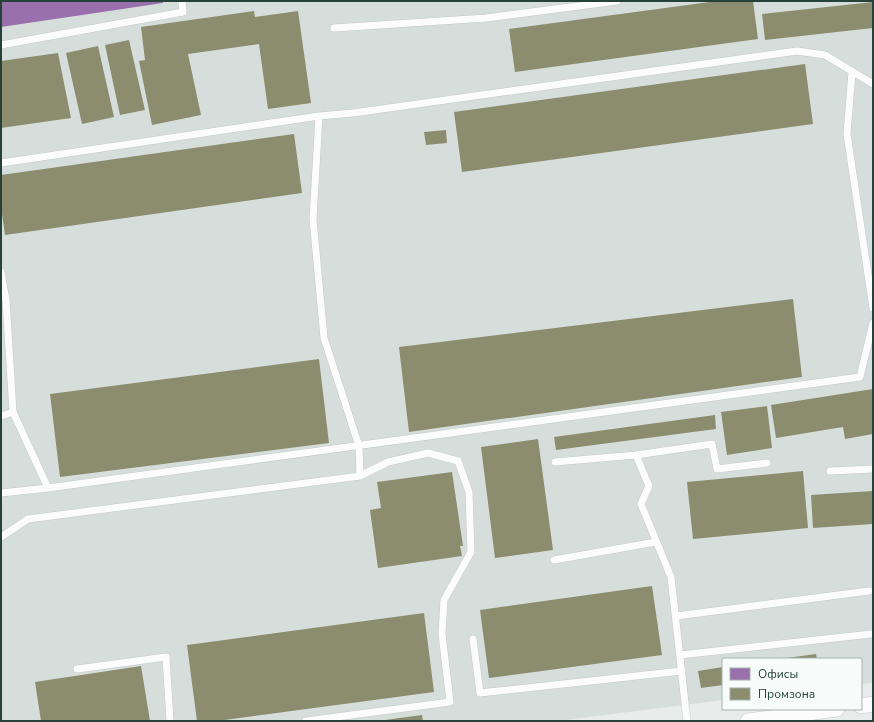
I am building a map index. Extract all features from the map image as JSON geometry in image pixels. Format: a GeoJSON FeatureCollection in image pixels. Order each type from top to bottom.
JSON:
{"type":"FeatureCollection","features":[{"type":"Feature","properties":{"kind":"street"},"geometry":{"type":"LineString","coordinates":[[862,706],[873,704]]}},
{"type":"Feature","properties":{"kind":"street"},"geometry":{"type":"LineString","coordinates":[[748,721],[830,710]]}},
{"type":"Feature","properties":{"kind":"lane"},"geometry":{"type":"LineString","coordinates":[[1,45],[183,12],[182,1]]}},
{"type":"Feature","properties":{"kind":"lane"},"geometry":{"type":"LineString","coordinates":[[334,28],[486,18],[617,1]]}},
{"type":"Feature","properties":{"kind":"lane"},"geometry":{"type":"LineString","coordinates":[[1,163],[319,116],[354,113],[797,51],[826,55],[873,84]]}},
{"type":"Feature","properties":{"kind":"lane"},"geometry":{"type":"LineString","coordinates":[[852,72],[847,134],[873,308]]}},
{"type":"Feature","properties":{"kind":"lane"},"geometry":{"type":"LineString","coordinates":[[319,116],[313,219],[324,338],[359,446],[360,476]]}},
{"type":"Feature","properties":{"kind":"lane"},"geometry":{"type":"LineString","coordinates":[[1,272],[6,300],[13,412],[48,488]]}},
{"type":"Feature","properties":{"kind":"lane"},"geometry":{"type":"LineString","coordinates":[[1,493],[48,488],[860,377],[873,323]]}},
{"type":"Feature","properties":{"kind":"lane"},"geometry":{"type":"LineString","coordinates":[[1,416],[13,412]]}},
{"type":"Feature","properties":{"kind":"lane"},"geometry":{"type":"LineString","coordinates":[[555,462],[636,455],[712,444],[717,469],[767,463]]}},
{"type":"Feature","properties":{"kind":"lane"},"geometry":{"type":"LineString","coordinates":[[1,537],[28,519],[360,476],[388,462],[428,453],[458,461],[469,492],[471,552],[444,600],[442,634],[450,702],[306,721]]}},
{"type":"Feature","properties":{"kind":"lane"},"geometry":{"type":"LineString","coordinates":[[636,455],[649,486],[641,504],[671,577],[687,721]]}},
{"type":"Feature","properties":{"kind":"lane"},"geometry":{"type":"LineString","coordinates":[[830,471],[873,469]]}},
{"type":"Feature","properties":{"kind":"lane"},"geometry":{"type":"LineString","coordinates":[[554,560],[656,542]]}},
{"type":"Feature","properties":{"kind":"lane"},"geometry":{"type":"LineString","coordinates":[[676,616],[869,591]]}},
{"type":"Feature","properties":{"kind":"lane"},"geometry":{"type":"LineString","coordinates":[[680,655],[871,634]]}},
{"type":"Feature","properties":{"kind":"lane"},"geometry":{"type":"LineString","coordinates":[[473,639],[480,693],[682,671]]}},
{"type":"Feature","properties":{"kind":"lane"},"geometry":{"type":"LineString","coordinates":[[77,669],[166,657],[170,721]]}},
{"type":"Feature","properties":{"kind":"shaded area"},"geometry":{"type":"Polygon","coordinates":[[[1,1],[873,1],[873,683],[862,684],[862,658],[722,658],[722,700],[558,721],[1,721],[1,1]]]}},
{"type":"Feature","properties":{"kind":"building: Офисы"},"geometry":{"type":"Polygon","coordinates":[[[1,1],[163,1],[163,3],[1,27],[1,1]]]}},
{"type":"Feature","properties":{"kind":"building: Промзона"},"geometry":{"type":"Polygon","coordinates":[[[717,1],[753,1],[758,39],[515,72],[509,29],[717,1]]]}},
{"type":"Feature","properties":{"kind":"building: Промзона"},"geometry":{"type":"Polygon","coordinates":[[[873,2],[873,28],[765,40],[762,14],[873,2]]]}},
{"type":"Feature","properties":{"kind":"building: Промзона"},"geometry":{"type":"Polygon","coordinates":[[[254,11],[255,17],[298,11],[311,103],[268,109],[259,44],[188,54],[201,115],[152,125],[139,61],[145,60],[141,27],[254,11]]]}},
{"type":"Feature","properties":{"kind":"building: Промзона"},"geometry":{"type":"Polygon","coordinates":[[[129,40],[145,110],[120,115],[105,45],[129,40]]]}},
{"type":"Feature","properties":{"kind":"building: Промзона"},"geometry":{"type":"Polygon","coordinates":[[[98,46],[114,117],[82,124],[66,53],[98,46]]]}},
{"type":"Feature","properties":{"kind":"building: Промзона"},"geometry":{"type":"Polygon","coordinates":[[[58,53],[71,118],[1,128],[1,61],[58,53]]]}},
{"type":"Feature","properties":{"kind":"building: Промзона"},"geometry":{"type":"Polygon","coordinates":[[[805,64],[813,124],[462,172],[454,112],[805,64]]]}},
{"type":"Feature","properties":{"kind":"building: Промзона"},"geometry":{"type":"Polygon","coordinates":[[[446,130],[447,143],[426,145],[424,132],[446,130]]]}},
{"type":"Feature","properties":{"kind":"building: Промзона"},"geometry":{"type":"Polygon","coordinates":[[[294,134],[302,193],[5,235],[1,207],[1,175],[294,134]]]}},
{"type":"Feature","properties":{"kind":"building: Промзона"},"geometry":{"type":"Polygon","coordinates":[[[793,299],[802,377],[409,432],[399,347],[793,299]]]}},
{"type":"Feature","properties":{"kind":"building: Промзона"},"geometry":{"type":"Polygon","coordinates":[[[319,359],[329,443],[60,477],[50,394],[319,359]]]}},
{"type":"Feature","properties":{"kind":"building: Промзона"},"geometry":{"type":"Polygon","coordinates":[[[873,389],[873,434],[845,439],[843,427],[776,438],[771,405],[873,389]]]}},
{"type":"Feature","properties":{"kind":"building: Промзона"},"geometry":{"type":"Polygon","coordinates":[[[767,406],[772,448],[727,455],[721,412],[767,406]]]}},
{"type":"Feature","properties":{"kind":"building: Промзона"},"geometry":{"type":"Polygon","coordinates":[[[715,415],[716,429],[556,450],[554,437],[715,415]]]}},
{"type":"Feature","properties":{"kind":"building: Промзона"},"geometry":{"type":"Polygon","coordinates":[[[538,439],[553,550],[495,558],[481,447],[538,439]]]}},
{"type":"Feature","properties":{"kind":"building: Промзона"},"geometry":{"type":"Polygon","coordinates":[[[803,471],[808,528],[693,539],[687,482],[803,471]]]}},
{"type":"Feature","properties":{"kind":"building: Промзона"},"geometry":{"type":"Polygon","coordinates":[[[452,472],[463,546],[460,546],[462,556],[378,568],[370,510],[381,508],[377,482],[452,472]]]}},
{"type":"Feature","properties":{"kind":"building: Промзона"},"geometry":{"type":"Polygon","coordinates":[[[873,491],[873,524],[813,528],[811,495],[873,491]]]}},
{"type":"Feature","properties":{"kind":"building: Промзона"},"geometry":{"type":"Polygon","coordinates":[[[652,586],[662,655],[489,678],[480,610],[652,586]]]}},
{"type":"Feature","properties":{"kind":"building: Промзона"},"geometry":{"type":"Polygon","coordinates":[[[424,613],[434,692],[217,721],[197,721],[187,645],[424,613]]]}},
{"type":"Feature","properties":{"kind":"building: Промзона"},"geometry":{"type":"Polygon","coordinates":[[[816,654],[817,658],[787,658],[816,654]]]}},
{"type":"Feature","properties":{"kind":"building: Промзона"},"geometry":{"type":"Polygon","coordinates":[[[141,666],[150,721],[41,721],[35,682],[141,666]]]}},
{"type":"Feature","properties":{"kind":"building: Промзона"},"geometry":{"type":"Polygon","coordinates":[[[722,667],[722,685],[701,688],[698,671],[722,667]]]}},
{"type":"Feature","properties":{"kind":"building: Промзона"},"geometry":{"type":"Polygon","coordinates":[[[422,715],[423,721],[385,721],[385,720],[422,715]]]}}]}
